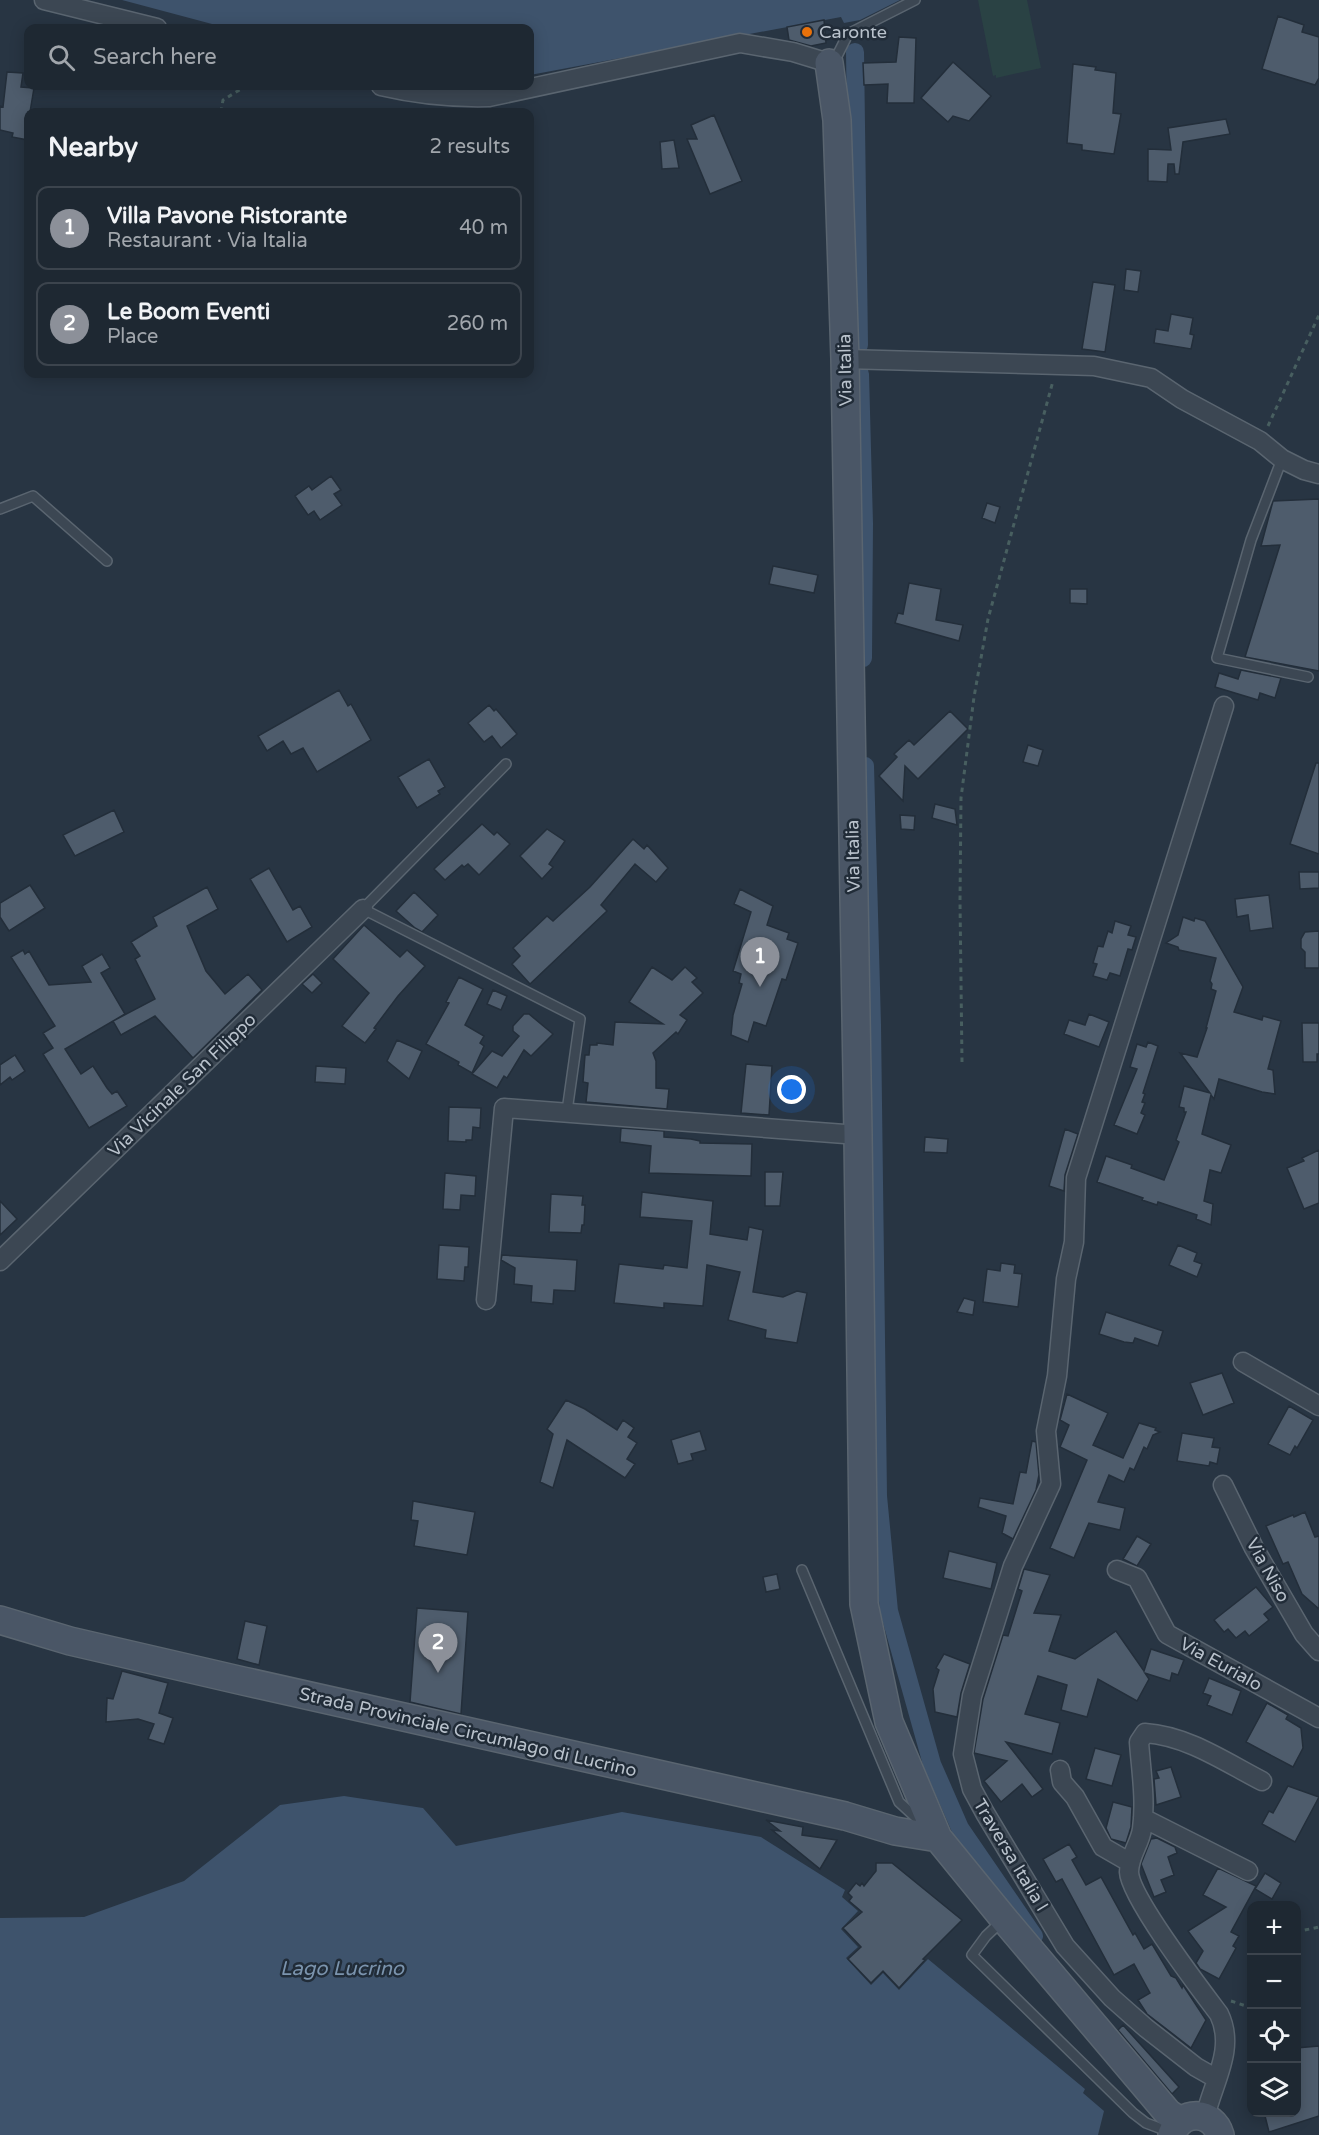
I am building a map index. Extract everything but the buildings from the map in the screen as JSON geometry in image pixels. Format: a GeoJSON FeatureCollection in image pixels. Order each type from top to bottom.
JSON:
{"type":"FeatureCollection","features":[{"type":"Feature","properties":{"kind":"street"},"geometry":{"type":"LineString","coordinates":[[44,0],[141,24]]}},
{"type":"Feature","properties":{"kind":"street"},"geometry":{"type":"LineString","coordinates":[[534,87],[740,43],[793,52],[828,63]]}},
{"type":"Feature","properties":{"kind":"street","name":"Via Italia"},"geometry":{"type":"LineString","coordinates":[[828,63],[837,120],[845,359],[864,1604],[889,1722],[938,1838],[1168,2113],[1200,2129]]}},
{"type":"Feature","properties":{"kind":"street"},"geometry":{"type":"LineString","coordinates":[[398,90],[415,94],[461,97],[489,97],[522,90]]}},
{"type":"Feature","properties":{"kind":"street"},"geometry":{"type":"LineString","coordinates":[[845,359],[1094,366],[1151,378],[1182,399],[1260,441],[1282,459],[1304,470],[1319,474]]}},
{"type":"Feature","properties":{"kind":"street","name":"Traversa Italia I"},"geometry":{"type":"LineString","coordinates":[[1217,2079],[1196,2067],[1146,2028],[1112,1998],[1065,1946],[972,1789],[963,1754],[972,1696],[1013,1566],[1051,1484],[1046,1431],[1057,1376],[1066,1280],[1074,1242],[1076,1178],[1224,706]]}},
{"type":"Feature","properties":{"kind":"street","name":"Via Vicinale San Filippo"},"geometry":{"type":"LineString","coordinates":[[0,1261],[363,909]]}},
{"type":"Feature","properties":{"kind":"street"},"geometry":{"type":"LineString","coordinates":[[486,1300],[504,1108],[858,1135]]}},
{"type":"Feature","properties":{"kind":"street"},"geometry":{"type":"LineString","coordinates":[[1243,1362],[1319,1406]]}},
{"type":"Feature","properties":{"kind":"street","name":"Via Niso"},"geometry":{"type":"LineString","coordinates":[[1223,1485],[1265,1568],[1304,1635],[1319,1652]]}},
{"type":"Feature","properties":{"kind":"street","name":"Via Eurialo"},"geometry":{"type":"LineString","coordinates":[[1117,1570],[1137,1578],[1167,1634],[1319,1718]]}},
{"type":"Feature","properties":{"kind":"street","name":"Strada Provinciale Circumlago di Lucrino"},"geometry":{"type":"LineString","coordinates":[[0,1620],[116,1652],[596,1762],[845,1816],[895,1831],[938,1838]]}},
{"type":"Feature","properties":{"kind":"street"},"geometry":{"type":"LineString","coordinates":[[1200,2129],[1224,2060],[1226,2031],[1219,2014],[1138,1898],[1129,1875],[1130,1862],[1142,1832],[1139,1742],[1145,1734],[1162,1734],[1184,1740],[1262,1781]]}},
{"type":"Feature","properties":{"kind":"street"},"geometry":{"type":"LineString","coordinates":[[1060,1770],[1062,1782],[1075,1797],[1103,1847],[1130,1862]]}},
{"type":"Feature","properties":{"kind":"street"},"geometry":{"type":"LineString","coordinates":[[1143,1818],[1248,1871]]}},
{"type":"Feature","properties":{"kind":"lane"},"geometry":{"type":"LineString","coordinates":[[828,63],[838,54],[848,34],[915,0]]}},
{"type":"Feature","properties":{"kind":"lane"},"geometry":{"type":"LineString","coordinates":[[1282,459],[1251,540],[1217,658],[1308,677]]}},
{"type":"Feature","properties":{"kind":"lane"},"geometry":{"type":"LineString","coordinates":[[0,509],[33,496],[107,561]]}},
{"type":"Feature","properties":{"kind":"lane"},"geometry":{"type":"LineString","coordinates":[[506,764],[363,909],[580,1019],[567,1111]]}},
{"type":"Feature","properties":{"kind":"lane"},"geometry":{"type":"LineString","coordinates":[[802,1570],[899,1802],[938,1838]]}},
{"type":"Feature","properties":{"kind":"lane"},"geometry":{"type":"LineString","coordinates":[[1004,1919],[986,1936],[972,1955],[1133,2113],[1146,2123],[1200,2129]]}},
{"type":"Feature","properties":{"kind":"path"},"geometry":{"type":"LineString","coordinates":[[222,108],[223,100],[239,90]]}},
{"type":"Feature","properties":{"kind":"path"},"geometry":{"type":"LineString","coordinates":[[1260,441],[1319,315]]}},
{"type":"Feature","properties":{"kind":"path"},"geometry":{"type":"LineString","coordinates":[[962,1062],[961,798],[974,697],[988,619],[1058,365]]}},
{"type":"Feature","properties":{"kind":"path"},"geometry":{"type":"LineString","coordinates":[[1301,1931],[1319,1927]]}},
{"type":"Feature","properties":{"kind":"green space"},"geometry":{"type":"Polygon","coordinates":[[[978,0],[1027,0],[1041,68],[996,78],[996,75],[993,76],[978,0]]]}},
{"type":"Feature","properties":{"kind":"water"},"geometry":{"type":"Polygon","coordinates":[[[122,0],[900,0],[860,20],[844,23],[841,17],[534,74],[534,24],[212,24],[122,0]]]}},
{"type":"Feature","properties":{"kind":"water","name":"Lago Lucrino"},"geometry":{"type":"Polygon","coordinates":[[[344,1796],[423,1808],[456,1846],[622,1812],[761,1837],[845,1890],[842,1897],[858,1911],[841,1929],[858,1947],[846,1958],[871,1985],[883,1973],[899,1990],[928,1959],[1085,2089],[1083,2093],[1104,2111],[1098,2135],[0,2135],[0,1918],[84,1917],[184,1881],[280,1805],[344,1796]]]}},
{"type":"Feature","properties":{"kind":"waterway"},"geometry":{"type":"LineString","coordinates":[[855,52],[859,345]]}},
{"type":"Feature","properties":{"kind":"waterway"},"geometry":{"type":"LineString","coordinates":[[860,374],[864,524],[863,658]]}},
{"type":"Feature","properties":{"kind":"waterway"},"geometry":{"type":"LineString","coordinates":[[865,766],[872,1025],[878,1496],[889,1611],[932,1764],[960,1828],[1034,1936]]}},
{"type":"Feature","properties":{"kind":"place","name":"Caronte"},"geometry":{"type":"Point","coordinates":[807,32]}},
{"type":"Feature","properties":{"kind":"place","name":"Villa Pavone Ristorante"},"geometry":{"type":"Point","coordinates":[760,987]}},
{"type":"Feature","properties":{"kind":"place","name":"Le Boom Eventi"},"geometry":{"type":"Point","coordinates":[438,1673]}}]}
